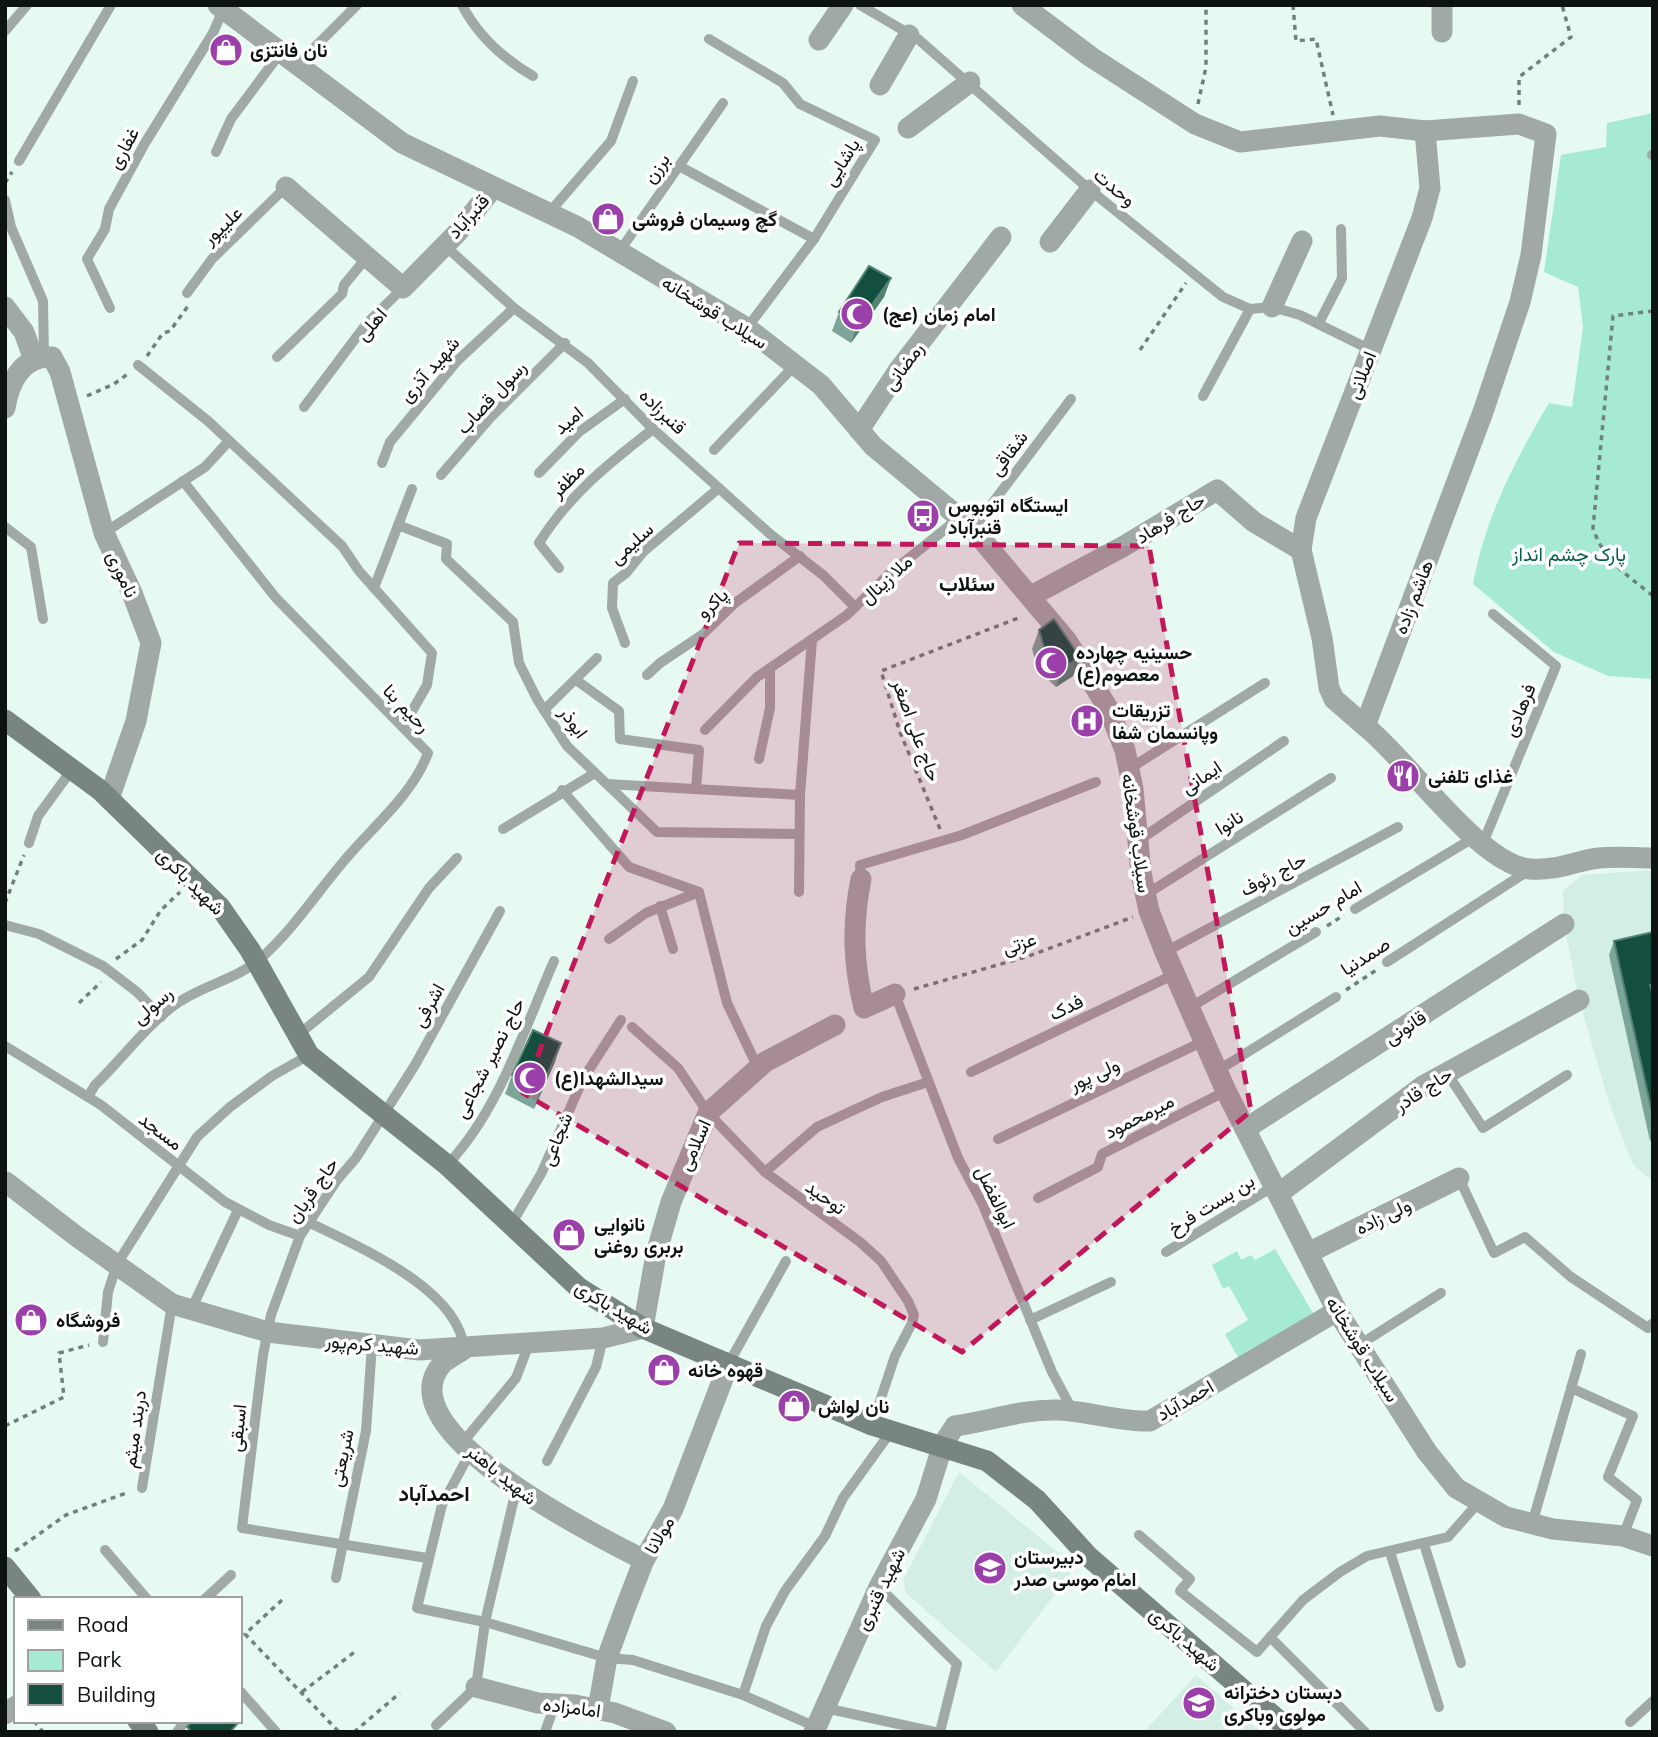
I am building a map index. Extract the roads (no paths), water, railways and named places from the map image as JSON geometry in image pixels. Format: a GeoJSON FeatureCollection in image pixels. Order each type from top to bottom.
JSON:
{"type":"FeatureCollection","features":[{"type":"Feature","properties":{"kind":"main road","name":"شهید باکری"},"geometry":{"type":"LineString","coordinates":[[5,720],[73,768],[109,799],[220,907],[256,962],[309,1055],[447,1165],[513,1223],[579,1288],[643,1328],[882,1427],[943,1444],[987,1461],[1037,1500],[1089,1557],[1292,1732]]}},
{"type":"Feature","properties":{"kind":"main road"},"geometry":{"type":"LineString","coordinates":[[5,1567],[29,1597]]}},
{"type":"Feature","properties":{"kind":"street"},"geometry":{"type":"LineString","coordinates":[[819,40],[843,5]]}},
{"type":"Feature","properties":{"kind":"street"},"geometry":{"type":"LineString","coordinates":[[1023,5],[1091,57],[1195,124],[1240,142],[1380,126],[1425,131]]}},
{"type":"Feature","properties":{"kind":"street"},"geometry":{"type":"LineString","coordinates":[[1442,5],[1442,32]]}},
{"type":"Feature","properties":{"kind":"street","name":"سیلاب قوشخانه"},"geometry":{"type":"LineString","coordinates":[[222,7],[402,143],[619,252],[747,328],[821,385],[873,446],[966,524],[1067,641],[1110,709],[1129,769],[1147,903],[1165,952],[1226,1091],[1337,1311],[1427,1452],[1456,1488],[1506,1517],[1532,1524],[1623,1536],[1653,1546]]}},
{"type":"Feature","properties":{"kind":"street"},"geometry":{"type":"LineString","coordinates":[[880,85],[909,34]]}},
{"type":"Feature","properties":{"kind":"street"},"geometry":{"type":"LineString","coordinates":[[908,128],[970,82]]}},
{"type":"Feature","properties":{"kind":"street","name":"هاشم زاده"},"geometry":{"type":"LineString","coordinates":[[1365,726],[1483,412],[1520,302],[1531,255],[1546,134],[1519,124],[1425,131]]}},
{"type":"Feature","properties":{"kind":"street","name":"اصلانی"},"geometry":{"type":"LineString","coordinates":[[1365,726],[1334,699],[1329,688],[1322,638],[1301,550],[1306,518],[1422,218],[1430,188],[1425,131]]}},
{"type":"Feature","properties":{"kind":"street"},"geometry":{"type":"LineString","coordinates":[[286,187],[402,288]]}},
{"type":"Feature","properties":{"kind":"street","name":"قنبرآباد"},"geometry":{"type":"LineString","coordinates":[[443,244],[493,188]]}},
{"type":"Feature","properties":{"kind":"street"},"geometry":{"type":"LineString","coordinates":[[1050,242],[1090,190]]}},
{"type":"Feature","properties":{"kind":"street","name":"رمضانی"},"geometry":{"type":"LineString","coordinates":[[859,430],[898,371],[1001,237]]}},
{"type":"Feature","properties":{"kind":"street"},"geometry":{"type":"LineString","coordinates":[[1272,307],[1302,241]]}},
{"type":"Feature","properties":{"kind":"street","name":"اهلی"},"geometry":{"type":"LineString","coordinates":[[402,288],[443,244]]}},
{"type":"Feature","properties":{"kind":"street","name":"ناموری"},"geometry":{"type":"LineString","coordinates":[[5,307],[39,358],[52,357],[60,372],[104,533],[132,593],[150,643],[136,721],[109,799]]}},
{"type":"Feature","properties":{"kind":"street"},"geometry":{"type":"LineString","coordinates":[[5,408],[12,381],[24,366],[39,358]]}},
{"type":"Feature","properties":{"kind":"street","name":"حاج فرهاد"},"geometry":{"type":"LineString","coordinates":[[1036,602],[1217,490],[1254,523],[1301,550]]}},
{"type":"Feature","properties":{"kind":"street"},"geometry":{"type":"LineString","coordinates":[[1365,726],[1390,747],[1479,840],[1516,867],[1563,869],[1597,858],[1653,858]]}},
{"type":"Feature","properties":{"kind":"street"},"geometry":{"type":"LineString","coordinates":[[861,879],[854,924],[853,956],[864,1008],[895,994]]}},
{"type":"Feature","properties":{"kind":"street","name":"قانونی"},"geometry":{"type":"LineString","coordinates":[[1245,1129],[1564,924]]}},
{"type":"Feature","properties":{"kind":"street","name":"حاج قادر"},"geometry":{"type":"LineString","coordinates":[[1276,1190],[1423,1086],[1579,1000]]}},
{"type":"Feature","properties":{"kind":"street","name":"اسلامی"},"geometry":{"type":"LineString","coordinates":[[643,1328],[651,1277],[671,1202],[708,1113],[758,1068],[835,1025]]}},
{"type":"Feature","properties":{"kind":"street","name":"ولی زاده"},"geometry":{"type":"LineString","coordinates":[[1308,1253],[1459,1178]]}},
{"type":"Feature","properties":{"kind":"street","name":"شهید کرم‌پور"},"geometry":{"type":"LineString","coordinates":[[6,1182],[76,1236],[181,1307],[268,1332],[419,1350],[603,1338],[643,1328]]}},
{"type":"Feature","properties":{"kind":"street","name":"احمدآباد"},"geometry":{"type":"LineString","coordinates":[[943,1444],[955,1426],[981,1422],[1007,1413],[1059,1410],[1126,1422],[1150,1421],[1337,1311]]}},
{"type":"Feature","properties":{"kind":"street","name":"شهید باهنر"},"geometry":{"type":"LineString","coordinates":[[464,1349],[441,1365],[434,1383],[434,1397],[438,1410],[467,1447],[516,1490],[570,1523],[643,1560]]}},
{"type":"Feature","properties":{"kind":"street","name":"مولانا"},"geometry":{"type":"LineString","coordinates":[[598,1709],[607,1658],[643,1560],[673,1509],[729,1363]]}},
{"type":"Feature","properties":{"kind":"street","name":"شهید قنبری"},"geometry":{"type":"LineString","coordinates":[[818,1722],[879,1587],[926,1499],[943,1444]]}},
{"type":"Feature","properties":{"kind":"street","name":"امامزاده"},"geometry":{"type":"LineString","coordinates":[[476,1687],[513,1699],[598,1709],[666,1732]]}},
{"type":"Feature","properties":{"kind":"lane"},"geometry":{"type":"LineString","coordinates":[[5,31],[27,5]]}},
{"type":"Feature","properties":{"kind":"lane"},"geometry":{"type":"LineString","coordinates":[[19,161],[111,5]]}},
{"type":"Feature","properties":{"kind":"lane"},"geometry":{"type":"LineString","coordinates":[[216,152],[231,120],[289,58],[357,5]]}},
{"type":"Feature","properties":{"kind":"lane"},"geometry":{"type":"LineString","coordinates":[[462,5],[471,23],[509,62],[533,76]]}},
{"type":"Feature","properties":{"kind":"lane","name":"وحدت"},"geometry":{"type":"LineString","coordinates":[[860,5],[909,34],[970,82],[1090,190],[1223,297],[1250,309]]}},
{"type":"Feature","properties":{"kind":"lane","name":"غفاری"},"geometry":{"type":"LineString","coordinates":[[110,308],[87,259],[105,229],[109,209],[145,143],[213,33],[222,7]]}},
{"type":"Feature","properties":{"kind":"lane","name":"پاشایی"},"geometry":{"type":"LineString","coordinates":[[709,39],[783,83],[800,104],[875,139],[814,239],[747,328]]}},
{"type":"Feature","properties":{"kind":"lane"},"geometry":{"type":"LineString","coordinates":[[548,214],[611,141],[633,81]]}},
{"type":"Feature","properties":{"kind":"lane","name":"برزن"},"geometry":{"type":"LineString","coordinates":[[619,252],[723,103]]}},
{"type":"Feature","properties":{"kind":"lane"},"geometry":{"type":"LineString","coordinates":[[679,166],[814,239]]}},
{"type":"Feature","properties":{"kind":"lane","name":"علیپور"},"geometry":{"type":"LineString","coordinates":[[187,293],[212,259],[286,187]]}},
{"type":"Feature","properties":{"kind":"lane"},"geometry":{"type":"LineString","coordinates":[[5,200],[11,227],[43,301],[39,358]]}},
{"type":"Feature","properties":{"kind":"lane"},"geometry":{"type":"LineString","coordinates":[[1320,323],[1342,278],[1341,229]]}},
{"type":"Feature","properties":{"kind":"lane","name":"قنبرزاده"},"geometry":{"type":"LineString","coordinates":[[443,244],[514,308],[565,343],[653,429],[855,607]]}},
{"type":"Feature","properties":{"kind":"lane"},"geometry":{"type":"LineString","coordinates":[[277,357],[342,294],[344,285],[367,257]]}},
{"type":"Feature","properties":{"kind":"lane","name":"اهلی"},"geometry":{"type":"LineString","coordinates":[[304,407],[367,323],[402,288]]}},
{"type":"Feature","properties":{"kind":"lane"},"geometry":{"type":"LineString","coordinates":[[1203,396],[1250,309],[1272,307],[1320,323],[1371,350]]}},
{"type":"Feature","properties":{"kind":"lane","name":"شهید آذری"},"geometry":{"type":"LineString","coordinates":[[382,463],[390,442],[457,361],[514,308]]}},
{"type":"Feature","properties":{"kind":"lane","name":"رسول قصاب"},"geometry":{"type":"LineString","coordinates":[[441,475],[490,418],[565,343]]}},
{"type":"Feature","properties":{"kind":"lane"},"geometry":{"type":"LineString","coordinates":[[138,365],[208,421],[342,546],[374,588],[432,653],[427,685],[403,727]]}},
{"type":"Feature","properties":{"kind":"lane"},"geometry":{"type":"LineString","coordinates":[[714,450],[795,365]]}},
{"type":"Feature","properties":{"kind":"lane","name":"شقاقی"},"geometry":{"type":"LineString","coordinates":[[966,524],[1071,399]]}},
{"type":"Feature","properties":{"kind":"lane","name":"امید"},"geometry":{"type":"LineString","coordinates":[[539,473],[579,432],[625,400]]}},
{"type":"Feature","properties":{"kind":"lane","name":"مظفر"},"geometry":{"type":"LineString","coordinates":[[559,568],[539,543],[552,522],[592,478],[653,429]]}},
{"type":"Feature","properties":{"kind":"lane"},"geometry":{"type":"LineString","coordinates":[[104,533],[205,467],[228,442]]}},
{"type":"Feature","properties":{"kind":"lane","name":"رحیم بنا"},"geometry":{"type":"LineString","coordinates":[[183,481],[276,598],[428,753],[420,774],[348,856],[295,924],[256,962]]}},
{"type":"Feature","properties":{"kind":"lane","name":"سلیمی"},"geometry":{"type":"LineString","coordinates":[[625,643],[612,608],[613,583],[626,573],[643,552],[719,488]]}},
{"type":"Feature","properties":{"kind":"lane"},"geometry":{"type":"LineString","coordinates":[[374,588],[412,489]]}},
{"type":"Feature","properties":{"kind":"lane","name":"ملا زینال"},"geometry":{"type":"LineString","coordinates":[[705,730],[746,687],[770,668],[813,640],[855,607],[888,575],[966,524]]}},
{"type":"Feature","properties":{"kind":"lane","name":"ابوذر"},"geometry":{"type":"LineString","coordinates":[[398,525],[447,544],[446,559],[513,622],[519,663],[567,746],[657,832],[799,834]]}},
{"type":"Feature","properties":{"kind":"lane"},"geometry":{"type":"LineString","coordinates":[[5,527],[31,547],[43,619]]}},
{"type":"Feature","properties":{"kind":"lane","name":"پاکرو"},"geometry":{"type":"LineString","coordinates":[[648,675],[660,663],[702,635],[735,603],[800,556]]}},
{"type":"Feature","properties":{"kind":"lane","name":"فرهادی"},"geometry":{"type":"LineString","coordinates":[[1479,840],[1556,666],[1493,614]]}},
{"type":"Feature","properties":{"kind":"lane"},"geometry":{"type":"LineString","coordinates":[[799,892],[800,795],[813,640]]}},
{"type":"Feature","properties":{"kind":"lane"},"geometry":{"type":"LineString","coordinates":[[544,710],[597,658]]}},
{"type":"Feature","properties":{"kind":"lane"},"geometry":{"type":"LineString","coordinates":[[759,759],[770,708],[770,668]]}},
{"type":"Feature","properties":{"kind":"lane"},"geometry":{"type":"LineString","coordinates":[[576,680],[619,711],[620,739],[699,750],[696,789]]}},
{"type":"Feature","properties":{"kind":"lane"},"geometry":{"type":"LineString","coordinates":[[1129,769],[1265,683]]}},
{"type":"Feature","properties":{"kind":"lane","name":"ایمانی"},"geometry":{"type":"LineString","coordinates":[[1138,841],[1284,741]]}},
{"type":"Feature","properties":{"kind":"lane"},"geometry":{"type":"LineString","coordinates":[[29,843],[38,816],[73,768]]}},
{"type":"Feature","properties":{"kind":"lane"},"geometry":{"type":"LineString","coordinates":[[503,829],[595,772]]}},
{"type":"Feature","properties":{"kind":"lane","name":"نانوا"},"geometry":{"type":"LineString","coordinates":[[1147,903],[1331,778]]}},
{"type":"Feature","properties":{"kind":"lane"},"geometry":{"type":"LineString","coordinates":[[861,879],[860,865],[944,840],[1096,782]]}},
{"type":"Feature","properties":{"kind":"lane"},"geometry":{"type":"LineString","coordinates":[[607,784],[800,795]]}},
{"type":"Feature","properties":{"kind":"lane"},"geometry":{"type":"LineString","coordinates":[[562,790],[629,867],[699,892]]}},
{"type":"Feature","properties":{"kind":"lane","name":"حاج رئوف"},"geometry":{"type":"LineString","coordinates":[[1165,952],[1398,827]]}},
{"type":"Feature","properties":{"kind":"lane","name":"امام حسین"},"geometry":{"type":"LineString","coordinates":[[1355,909],[1479,840]]}},
{"type":"Feature","properties":{"kind":"lane"},"geometry":{"type":"LineString","coordinates":[[298,1035],[369,977],[429,888],[457,858]]}},
{"type":"Feature","properties":{"kind":"lane","name":"صمدنیا"},"geometry":{"type":"LineString","coordinates":[[1387,962],[1531,869]]}},
{"type":"Feature","properties":{"kind":"lane"},"geometry":{"type":"LineString","coordinates":[[609,939],[626,925],[660,906],[699,892]]}},
{"type":"Feature","properties":{"kind":"lane"},"geometry":{"type":"LineString","coordinates":[[699,892],[727,1003],[758,1068]]}},
{"type":"Feature","properties":{"kind":"lane"},"geometry":{"type":"LineString","coordinates":[[660,906],[673,949]]}},
{"type":"Feature","properties":{"kind":"lane","name":"اشرفی"},"geometry":{"type":"LineString","coordinates":[[382,1113],[415,1065],[500,911]]}},
{"type":"Feature","properties":{"kind":"lane"},"geometry":{"type":"LineString","coordinates":[[5,925],[39,934],[103,966],[137,992],[161,1017]]}},
{"type":"Feature","properties":{"kind":"lane","name":"امام حسین"},"geometry":{"type":"LineString","coordinates":[[1189,1007],[1316,932]]}},
{"type":"Feature","properties":{"kind":"lane","name":"حاج نصیر شجاعی"},"geometry":{"type":"LineString","coordinates":[[447,1165],[462,1150],[494,1095],[554,961]]}},
{"type":"Feature","properties":{"kind":"lane","name":"رسولی"},"geometry":{"type":"LineString","coordinates":[[88,1097],[95,1085],[180,1001],[256,962]]}},
{"type":"Feature","properties":{"kind":"lane","name":"فدک"},"geometry":{"type":"LineString","coordinates":[[971,1072],[1175,974]]}},
{"type":"Feature","properties":{"kind":"lane","name":"ابوالفضل"},"geometry":{"type":"LineString","coordinates":[[895,994],[958,1158],[983,1205],[1030,1320],[1074,1413]]}},
{"type":"Feature","properties":{"kind":"lane","name":"صمدنیا"},"geometry":{"type":"LineString","coordinates":[[1217,1071],[1336,996]]}},
{"type":"Feature","properties":{"kind":"lane","name":"شجاعی"},"geometry":{"type":"LineString","coordinates":[[513,1223],[541,1174],[583,1079],[621,1020]]}},
{"type":"Feature","properties":{"kind":"lane","name":"توحید"},"geometry":{"type":"LineString","coordinates":[[632,1027],[678,1068],[708,1113],[765,1172],[860,1242],[881,1261],[908,1301],[914,1315],[895,1356],[882,1427]]}},
{"type":"Feature","properties":{"kind":"lane","name":"ولی پور"},"geometry":{"type":"LineString","coordinates":[[998,1139],[1204,1041]]}},
{"type":"Feature","properties":{"kind":"lane","name":"مسجد"},"geometry":{"type":"LineString","coordinates":[[5,1046],[88,1097],[238,1210],[300,1236]]}},
{"type":"Feature","properties":{"kind":"lane"},"geometry":{"type":"LineString","coordinates":[[103,1342],[108,1292],[117,1264],[197,1137],[220,1115],[272,1076],[309,1055]]}},
{"type":"Feature","properties":{"kind":"lane"},"geometry":{"type":"LineString","coordinates":[[1447,1073],[1483,1128],[1567,1075]]}},
{"type":"Feature","properties":{"kind":"lane"},"geometry":{"type":"LineString","coordinates":[[765,1172],[817,1128],[873,1100],[928,1082]]}},
{"type":"Feature","properties":{"kind":"lane","name":"میرمحمود"},"geometry":{"type":"LineString","coordinates":[[1038,1198],[1098,1167],[1102,1154],[1226,1091]]}},
{"type":"Feature","properties":{"kind":"lane","name":"حاج قربان"},"geometry":{"type":"LineString","coordinates":[[268,1332],[278,1293],[300,1236],[337,1180],[356,1158],[382,1113]]}},
{"type":"Feature","properties":{"kind":"lane"},"geometry":{"type":"LineString","coordinates":[[1459,1178],[1494,1253],[1525,1237],[1571,1277],[1648,1328],[1653,1323]]}},
{"type":"Feature","properties":{"kind":"lane","name":"بن بست فرخ"},"geometry":{"type":"LineString","coordinates":[[1166,1252],[1276,1190]]}},
{"type":"Feature","properties":{"kind":"lane","name":"دربند میثم"},"geometry":{"type":"LineString","coordinates":[[142,1488],[181,1307],[238,1210]]}},
{"type":"Feature","properties":{"kind":"lane"},"geometry":{"type":"LineString","coordinates":[[310,1223],[388,1264],[446,1306],[463,1334],[464,1349]]}},
{"type":"Feature","properties":{"kind":"lane"},"geometry":{"type":"LineString","coordinates":[[729,1363],[786,1261]]}},
{"type":"Feature","properties":{"kind":"lane"},"geometry":{"type":"LineString","coordinates":[[1030,1320],[1111,1283]]}},
{"type":"Feature","properties":{"kind":"lane"},"geometry":{"type":"LineString","coordinates":[[1359,1345],[1441,1293]]}},
{"type":"Feature","properties":{"kind":"lane","name":"اسبقی"},"geometry":{"type":"LineString","coordinates":[[268,1332],[242,1528],[343,1543]]}},
{"type":"Feature","properties":{"kind":"lane"},"geometry":{"type":"LineString","coordinates":[[547,1461],[596,1367],[603,1338]]}},
{"type":"Feature","properties":{"kind":"lane"},"geometry":{"type":"LineString","coordinates":[[529,1344],[516,1378],[467,1447],[442,1504],[416,1608],[485,1622],[607,1658],[633,1660],[818,1722],[938,1732],[957,1664],[879,1587]]}},
{"type":"Feature","properties":{"kind":"lane","name":"شریعتی"},"geometry":{"type":"LineString","coordinates":[[336,1578],[366,1431],[372,1345]]}},
{"type":"Feature","properties":{"kind":"lane"},"geometry":{"type":"LineString","coordinates":[[1532,1524],[1581,1354]]}},
{"type":"Feature","properties":{"kind":"lane"},"geometry":{"type":"LineString","coordinates":[[1571,1388],[1633,1416],[1608,1476],[1637,1500],[1623,1536]]}},
{"type":"Feature","properties":{"kind":"lane"},"geometry":{"type":"LineString","coordinates":[[743,1695],[766,1626],[785,1591],[825,1536],[882,1427]]}},
{"type":"Feature","properties":{"kind":"lane"},"geometry":{"type":"LineString","coordinates":[[436,1725],[476,1687],[485,1622],[516,1490]]}},
{"type":"Feature","properties":{"kind":"lane"},"geometry":{"type":"LineString","coordinates":[[1139,1535],[1190,1579],[1181,1591],[1256,1652],[1303,1601],[1340,1572],[1367,1556],[1448,1537],[1479,1502]]}},
{"type":"Feature","properties":{"kind":"lane"},"geometry":{"type":"LineString","coordinates":[[343,1543],[427,1558]]}},
{"type":"Feature","properties":{"kind":"lane"},"geometry":{"type":"LineString","coordinates":[[1424,1544],[1461,1663]]}},
{"type":"Feature","properties":{"kind":"lane"},"geometry":{"type":"LineString","coordinates":[[105,1550],[146,1597]]}},
{"type":"Feature","properties":{"kind":"lane"},"geometry":{"type":"LineString","coordinates":[[1390,1552],[1439,1707]]}},
{"type":"Feature","properties":{"kind":"lane"},"geometry":{"type":"LineString","coordinates":[[207,1597],[232,1574]]}},
{"type":"Feature","properties":{"kind":"lane"},"geometry":{"type":"LineString","coordinates":[[1270,1637],[1365,1732]]}},
{"type":"Feature","properties":{"kind":"lane"},"geometry":{"type":"LineString","coordinates":[[242,1693],[276,1732]]}},
{"type":"Feature","properties":{"kind":"lane"},"geometry":{"type":"LineString","coordinates":[[1630,1722],[1653,1701]]}},
{"type":"Feature","properties":{"kind":"lane"},"geometry":{"type":"LineString","coordinates":[[545,1732],[555,1704]]}},
{"type":"Feature","properties":{"kind":"place","name":"نان فانتزی"},"geometry":{"type":"Point","coordinates":[226,50]}},
{"type":"Feature","properties":{"kind":"place","name":"گچ وسیمان فروشی"},"geometry":{"type":"Point","coordinates":[608,219]}},
{"type":"Feature","properties":{"kind":"place","name":"امام زمان (عج)"},"geometry":{"type":"Point","coordinates":[857,314]}},
{"type":"Feature","properties":{"kind":"place","name":"ایستگاه اتوبوس قنبرآباد"},"geometry":{"type":"Point","coordinates":[923,516]}},
{"type":"Feature","properties":{"kind":"place","name":"حسینیه چهارده معصوم(ع)"},"geometry":{"type":"Point","coordinates":[1051,663]}},
{"type":"Feature","properties":{"kind":"place","name":"تزریقات وپانسمان شفا"},"geometry":{"type":"Point","coordinates":[1087,721]}},
{"type":"Feature","properties":{"kind":"place","name":"غذای تلفنی"},"geometry":{"type":"Point","coordinates":[1403,776]}},
{"type":"Feature","properties":{"kind":"place","name":"سیدالشهدا(ع)"},"geometry":{"type":"Point","coordinates":[530,1078]}},
{"type":"Feature","properties":{"kind":"place","name":"نانوایی بربری روغنی"},"geometry":{"type":"Point","coordinates":[569,1235]}},
{"type":"Feature","properties":{"kind":"place","name":"فروشگاه"},"geometry":{"type":"Point","coordinates":[31,1320]}},
{"type":"Feature","properties":{"kind":"place","name":"قهوه خانه"},"geometry":{"type":"Point","coordinates":[664,1370]}},
{"type":"Feature","properties":{"kind":"place","name":"نان لواش"},"geometry":{"type":"Point","coordinates":[794,1406]}},
{"type":"Feature","properties":{"kind":"place","name":"دبیرستان امام موسی صدر"},"geometry":{"type":"Point","coordinates":[990,1568]}},
{"type":"Feature","properties":{"kind":"place","name":"دبستان دخترانه مولوی وباکری"},"geometry":{"type":"Point","coordinates":[1199,1703]}},
{"type":"Feature","properties":{"kind":"district","name":"سئلاب"},"geometry":{"type":"Point","coordinates":[967,583]}},
{"type":"Feature","properties":{"kind":"district","name":"احمدآباد"},"geometry":{"type":"Point","coordinates":[434,1493]}},
{"type":"Feature","properties":{"kind":"park label","name":"پارک چشم انداز"},"geometry":{"type":"Point","coordinates":[1569,554]}}]}
